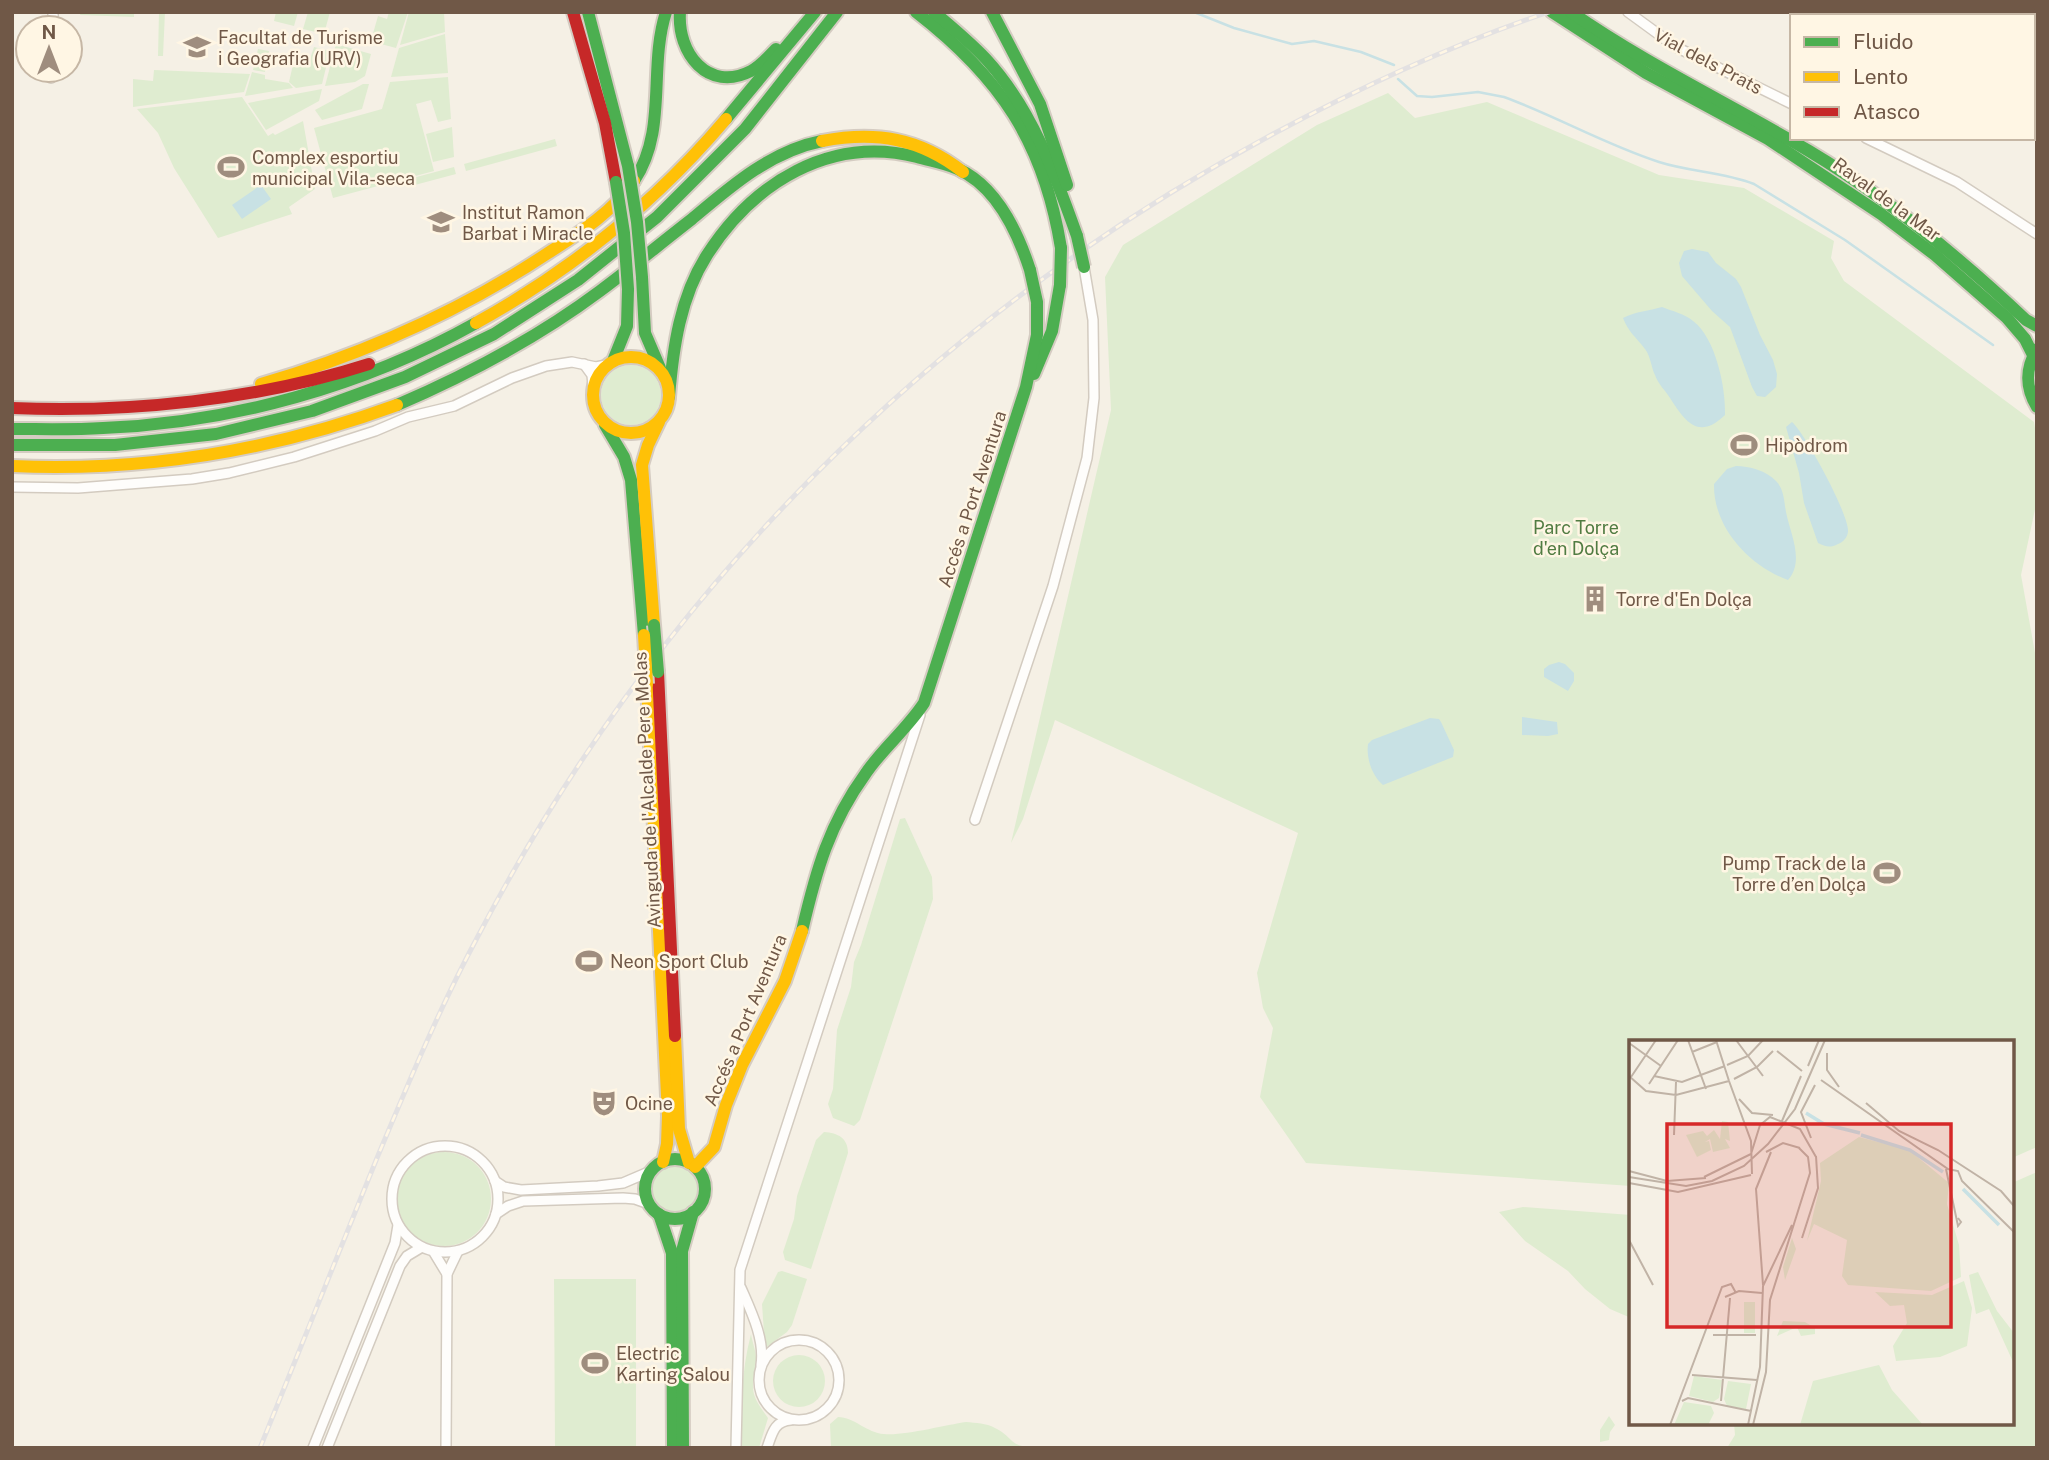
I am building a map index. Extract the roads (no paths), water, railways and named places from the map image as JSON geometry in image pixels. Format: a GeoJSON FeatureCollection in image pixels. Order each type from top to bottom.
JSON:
{"type":"FeatureCollection","features":[{"type":"Feature","properties":{"kind":"main road"},"geometry":{"type":"LineString","coordinates":[[573,12],[605,123],[624,233],[628,289],[627,326],[609,363]]}},
{"type":"Feature","properties":{"kind":"main road"},"geometry":{"type":"LineString","coordinates":[[588,12],[628,166],[637,222],[645,333],[666,380],[669,397]]}},
{"type":"Feature","properties":{"kind":"main road"},"geometry":{"type":"LineString","coordinates":[[207,398],[321,366],[416,329],[485,294],[592,223],[625,191],[648,158],[654,124],[658,39],[666,12]]}},
{"type":"Feature","properties":{"kind":"main road"},"geometry":{"type":"LineString","coordinates":[[680,12],[678,29],[685,52],[695,64],[715,75],[748,73],[776,49]]}},
{"type":"Feature","properties":{"kind":"main road"},"geometry":{"type":"LineString","coordinates":[[757,82],[760,70],[806,12]]}},
{"type":"Feature","properties":{"kind":"main road"},"geometry":{"type":"LineString","coordinates":[[12,429],[116,429],[183,422],[251,410],[319,392],[373,373],[476,326],[577,261],[617,229],[693,158],[815,12]]}},
{"type":"Feature","properties":{"kind":"main road"},"geometry":{"type":"LineString","coordinates":[[12,446],[101,446],[170,441],[237,430],[327,408],[387,386],[464,351],[524,317],[582,278],[650,223],[731,144],[799,64],[836,12]]}},
{"type":"Feature","properties":{"kind":"main road"},"geometry":{"type":"LineString","coordinates":[[799,64],[817,48],[848,12]]}},
{"type":"Feature","properties":{"kind":"main road"},"geometry":{"type":"LineString","coordinates":[[916,12],[980,61]]}},
{"type":"Feature","properties":{"kind":"main road"},"geometry":{"type":"LineString","coordinates":[[934,12],[1025,110],[1044,147],[1077,236],[1084,267]]}},
{"type":"Feature","properties":{"kind":"main road"},"geometry":{"type":"LineString","coordinates":[[992,12],[1021,64],[1047,123],[1075,211],[1077,236]]}},
{"type":"Feature","properties":{"kind":"main road","name":"Raval de la Mar"},"geometry":{"type":"LineString","coordinates":[[1552,12],[1675,90],[1765,138],[1833,180],[1964,279],[2022,333],[2035,352],[2027,373],[2027,383],[2037,407]]}},
{"type":"Feature","properties":{"kind":"main road","name":"Raval de la Mar"},"geometry":{"type":"LineString","coordinates":[[1571,12],[1677,78],[1757,121],[1847,175],[1962,260],[2026,320],[2037,326]]}},
{"type":"Feature","properties":{"kind":"main road"},"geometry":{"type":"LineString","coordinates":[[1003,89],[1042,170],[1054,207],[1061,248],[1056,314],[1044,358],[1026,387]]}},
{"type":"Feature","properties":{"kind":"main road"},"geometry":{"type":"LineString","coordinates":[[12,466],[129,465],[236,452],[302,436],[376,412],[458,377],[574,310],[750,172],[796,148],[835,138],[888,138],[931,151],[963,172]]}},
{"type":"Feature","properties":{"kind":"main road"},"geometry":{"type":"LineString","coordinates":[[662,372],[656,365],[639,357],[621,357],[609,363],[598,374],[593,386],[595,409],[603,422],[622,432],[633,433],[643,431],[661,418],[669,397],[676,333],[694,279],[724,232],[765,190],[811,163],[855,150],[901,151],[963,172]]}},
{"type":"Feature","properties":{"kind":"main road","name":"Accés a Port Aventura"},"geometry":{"type":"LineString","coordinates":[[692,1165],[714,1147],[726,1105],[742,1065],[785,981],[799,943],[815,873],[830,833],[861,780],[912,722],[924,703],[1026,387],[1037,335],[1037,302],[1030,270],[1019,239],[999,206],[963,172]]}},
{"type":"Feature","properties":{"kind":"main road"},"geometry":{"type":"LineString","coordinates":[[12,408],[66,410],[137,407],[237,395],[335,374],[388,357],[456,330],[476,326]]}},
{"type":"Feature","properties":{"kind":"main road"},"geometry":{"type":"LineString","coordinates":[[172,459],[311,419],[327,408]]}},
{"type":"Feature","properties":{"kind":"main road","name":"Avinguda de l'Alcalde Pere Molas"},"geometry":{"type":"LineString","coordinates":[[661,418],[642,465],[658,672],[672,925],[678,1116],[679,1129],[692,1165]]}},
{"type":"Feature","properties":{"kind":"main road","name":"Avinguda de l'Alcalde Pere Molas"},"geometry":{"type":"LineString","coordinates":[[603,422],[624,457],[631,480],[648,684],[668,1116],[663,1161]]}},
{"type":"Feature","properties":{"kind":"main road"},"geometry":{"type":"LineString","coordinates":[[659,1214],[674,1219],[684,1217],[693,1212],[702,1201],[705,1192],[702,1177],[692,1165],[674,1159],[663,1161],[651,1171],[645,1187],[649,1204],[659,1214],[672,1253],[673,1448]]}},
{"type":"Feature","properties":{"kind":"main road"},"geometry":{"type":"LineString","coordinates":[[683,1448],[682,1251],[693,1212]]}},
{"type":"Feature","properties":{"kind":"street","name":"Vial dels Prats"},"geometry":{"type":"LineString","coordinates":[[1628,12],[1676,47],[1790,103]]}},
{"type":"Feature","properties":{"kind":"street"},"geometry":{"type":"LineString","coordinates":[[1870,140],[1957,182],[2037,234]]}},
{"type":"Feature","properties":{"kind":"street"},"geometry":{"type":"LineString","coordinates":[[975,820],[1053,586],[1087,458],[1094,398],[1093,320],[1084,267]]}},
{"type":"Feature","properties":{"kind":"street"},"geometry":{"type":"LineString","coordinates":[[12,487],[78,488],[192,479],[258,467],[352,439],[408,417],[454,406],[512,378],[546,366],[563,362],[596,367],[609,363]]}},
{"type":"Feature","properties":{"kind":"street"},"geometry":{"type":"LineString","coordinates":[[584,364],[592,375],[593,386]]}},
{"type":"Feature","properties":{"kind":"street","name":"Accés a Port Aventura"},"geometry":{"type":"LineString","coordinates":[[736,1448],[740,1270],[924,703]]}},
{"type":"Feature","properties":{"kind":"street"},"geometry":{"type":"LineString","coordinates":[[446,1146],[464,1149],[486,1165],[495,1181],[498,1203],[496,1214],[489,1229],[479,1240],[457,1251],[433,1251],[408,1238],[398,1225],[392,1209],[393,1183],[411,1157],[423,1150],[446,1146]]}},
{"type":"Feature","properties":{"kind":"street"},"geometry":{"type":"LineString","coordinates":[[495,1181],[504,1187],[521,1190],[598,1186],[623,1183],[651,1171]]}},
{"type":"Feature","properties":{"kind":"street"},"geometry":{"type":"LineString","coordinates":[[496,1214],[508,1206],[523,1202],[623,1198],[638,1199],[649,1204]]}},
{"type":"Feature","properties":{"kind":"street"},"geometry":{"type":"LineString","coordinates":[[313,1448],[395,1243],[398,1225]]}},
{"type":"Feature","properties":{"kind":"street"},"geometry":{"type":"LineString","coordinates":[[327,1448],[400,1266],[407,1256],[422,1247]]}},
{"type":"Feature","properties":{"kind":"street"},"geometry":{"type":"LineString","coordinates":[[433,1251],[447,1274]]}},
{"type":"Feature","properties":{"kind":"street"},"geometry":{"type":"LineString","coordinates":[[446,1448],[447,1274],[457,1251]]}},
{"type":"Feature","properties":{"kind":"street"},"geometry":{"type":"LineString","coordinates":[[739,1283],[755,1320],[762,1356],[758,1386],[762,1398],[769,1408],[792,1420]]}},
{"type":"Feature","properties":{"kind":"street"},"geometry":{"type":"LineString","coordinates":[[759,1373],[762,1362],[769,1353],[789,1341],[812,1342],[830,1354],[839,1374],[839,1385],[833,1402],[817,1417],[785,1420],[775,1427],[767,1448]]}},
{"type":"Feature","properties":{"kind":"water"},"geometry":{"type":"Polygon","coordinates":[[[261,185],[271,199],[242,219],[232,205],[261,185]]]}},
{"type":"Feature","properties":{"kind":"water"},"geometry":{"type":"Polygon","coordinates":[[[1692,249],[1708,252],[1741,287],[1777,374],[1776,387],[1765,397],[1757,396],[1752,387],[1730,327],[1712,311],[1682,276],[1679,263],[1684,251],[1692,249]]]}},
{"type":"Feature","properties":{"kind":"water"},"geometry":{"type":"Polygon","coordinates":[[[1662,307],[1693,321],[1708,339],[1713,351],[1724,392],[1725,415],[1708,426],[1694,425],[1682,415],[1658,381],[1647,352],[1623,318],[1662,307]]]}},
{"type":"Feature","properties":{"kind":"water"},"geometry":{"type":"Polygon","coordinates":[[[1792,422],[1826,475],[1847,523],[1847,536],[1835,545],[1818,543],[1804,503],[1786,427],[1792,422]]]}},
{"type":"Feature","properties":{"kind":"water"},"geometry":{"type":"Polygon","coordinates":[[[1736,466],[1763,472],[1772,477],[1781,488],[1796,556],[1793,572],[1788,580],[1774,574],[1747,555],[1727,530],[1720,515],[1714,484],[1727,469],[1736,466]]]}},
{"type":"Feature","properties":{"kind":"water"},"geometry":{"type":"Polygon","coordinates":[[[1559,662],[1574,673],[1574,681],[1568,691],[1544,677],[1544,669],[1559,662]]]}},
{"type":"Feature","properties":{"kind":"water"},"geometry":{"type":"Polygon","coordinates":[[[1522,717],[1557,722],[1558,734],[1522,735],[1522,717]]]}},
{"type":"Feature","properties":{"kind":"water"},"geometry":{"type":"Polygon","coordinates":[[[1430,718],[1439,719],[1441,722],[1454,750],[1453,757],[1383,785],[1371,766],[1368,744],[1372,740],[1430,718]]]}},
{"type":"Feature","properties":{"kind":"waterway"},"geometry":{"type":"LineString","coordinates":[[1194,12],[1234,28],[1292,44],[1314,41],[1361,52],[1394,65]]}},
{"type":"Feature","properties":{"kind":"waterway"},"geometry":{"type":"LineString","coordinates":[[1398,79],[1417,96],[1478,92],[1504,97],[1659,162],[1754,184],[1845,240],[1993,345]]}},
{"type":"Feature","properties":{"kind":"railway"},"geometry":{"type":"LineString","coordinates":[[260,1448],[400,1102],[477,938],[549,812],[629,693],[717,581],[814,476],[918,379],[1029,289],[1148,207],[1273,134],[1340,100],[1443,52],[1549,12]]}},
{"type":"Feature","properties":{"kind":"place","name":"Facultat de Turisme i Geografia (URV)"},"geometry":{"type":"Point","coordinates":[197,47]}},
{"type":"Feature","properties":{"kind":"place","name":"Complex esportiu municipal Vila-seca"},"geometry":{"type":"Point","coordinates":[231,167]}},
{"type":"Feature","properties":{"kind":"place","name":"Institut Ramon Barbat i Miracle"},"geometry":{"type":"Point","coordinates":[441,222]}},
{"type":"Feature","properties":{"kind":"place","name":"Hipòdrom"},"geometry":{"type":"Point","coordinates":[1744,445]}},
{"type":"Feature","properties":{"kind":"place","name":"Torre d'En Dolça"},"geometry":{"type":"Point","coordinates":[1595,599]}},
{"type":"Feature","properties":{"kind":"place","name":"Pump Track de la Torre d’en Dolça"},"geometry":{"type":"Point","coordinates":[1887,873]}},
{"type":"Feature","properties":{"kind":"place","name":"Neon Sport Club"},"geometry":{"type":"Point","coordinates":[589,961]}},
{"type":"Feature","properties":{"kind":"place","name":"Ocine"},"geometry":{"type":"Point","coordinates":[604,1103]}},
{"type":"Feature","properties":{"kind":"place","name":"Electric Karting Salou"},"geometry":{"type":"Point","coordinates":[595,1363]}},
{"type":"Feature","properties":{"kind":"park label","name":"Parc Torre d'en Dolça"},"geometry":{"type":"Point","coordinates":[1576,537]}}]}
